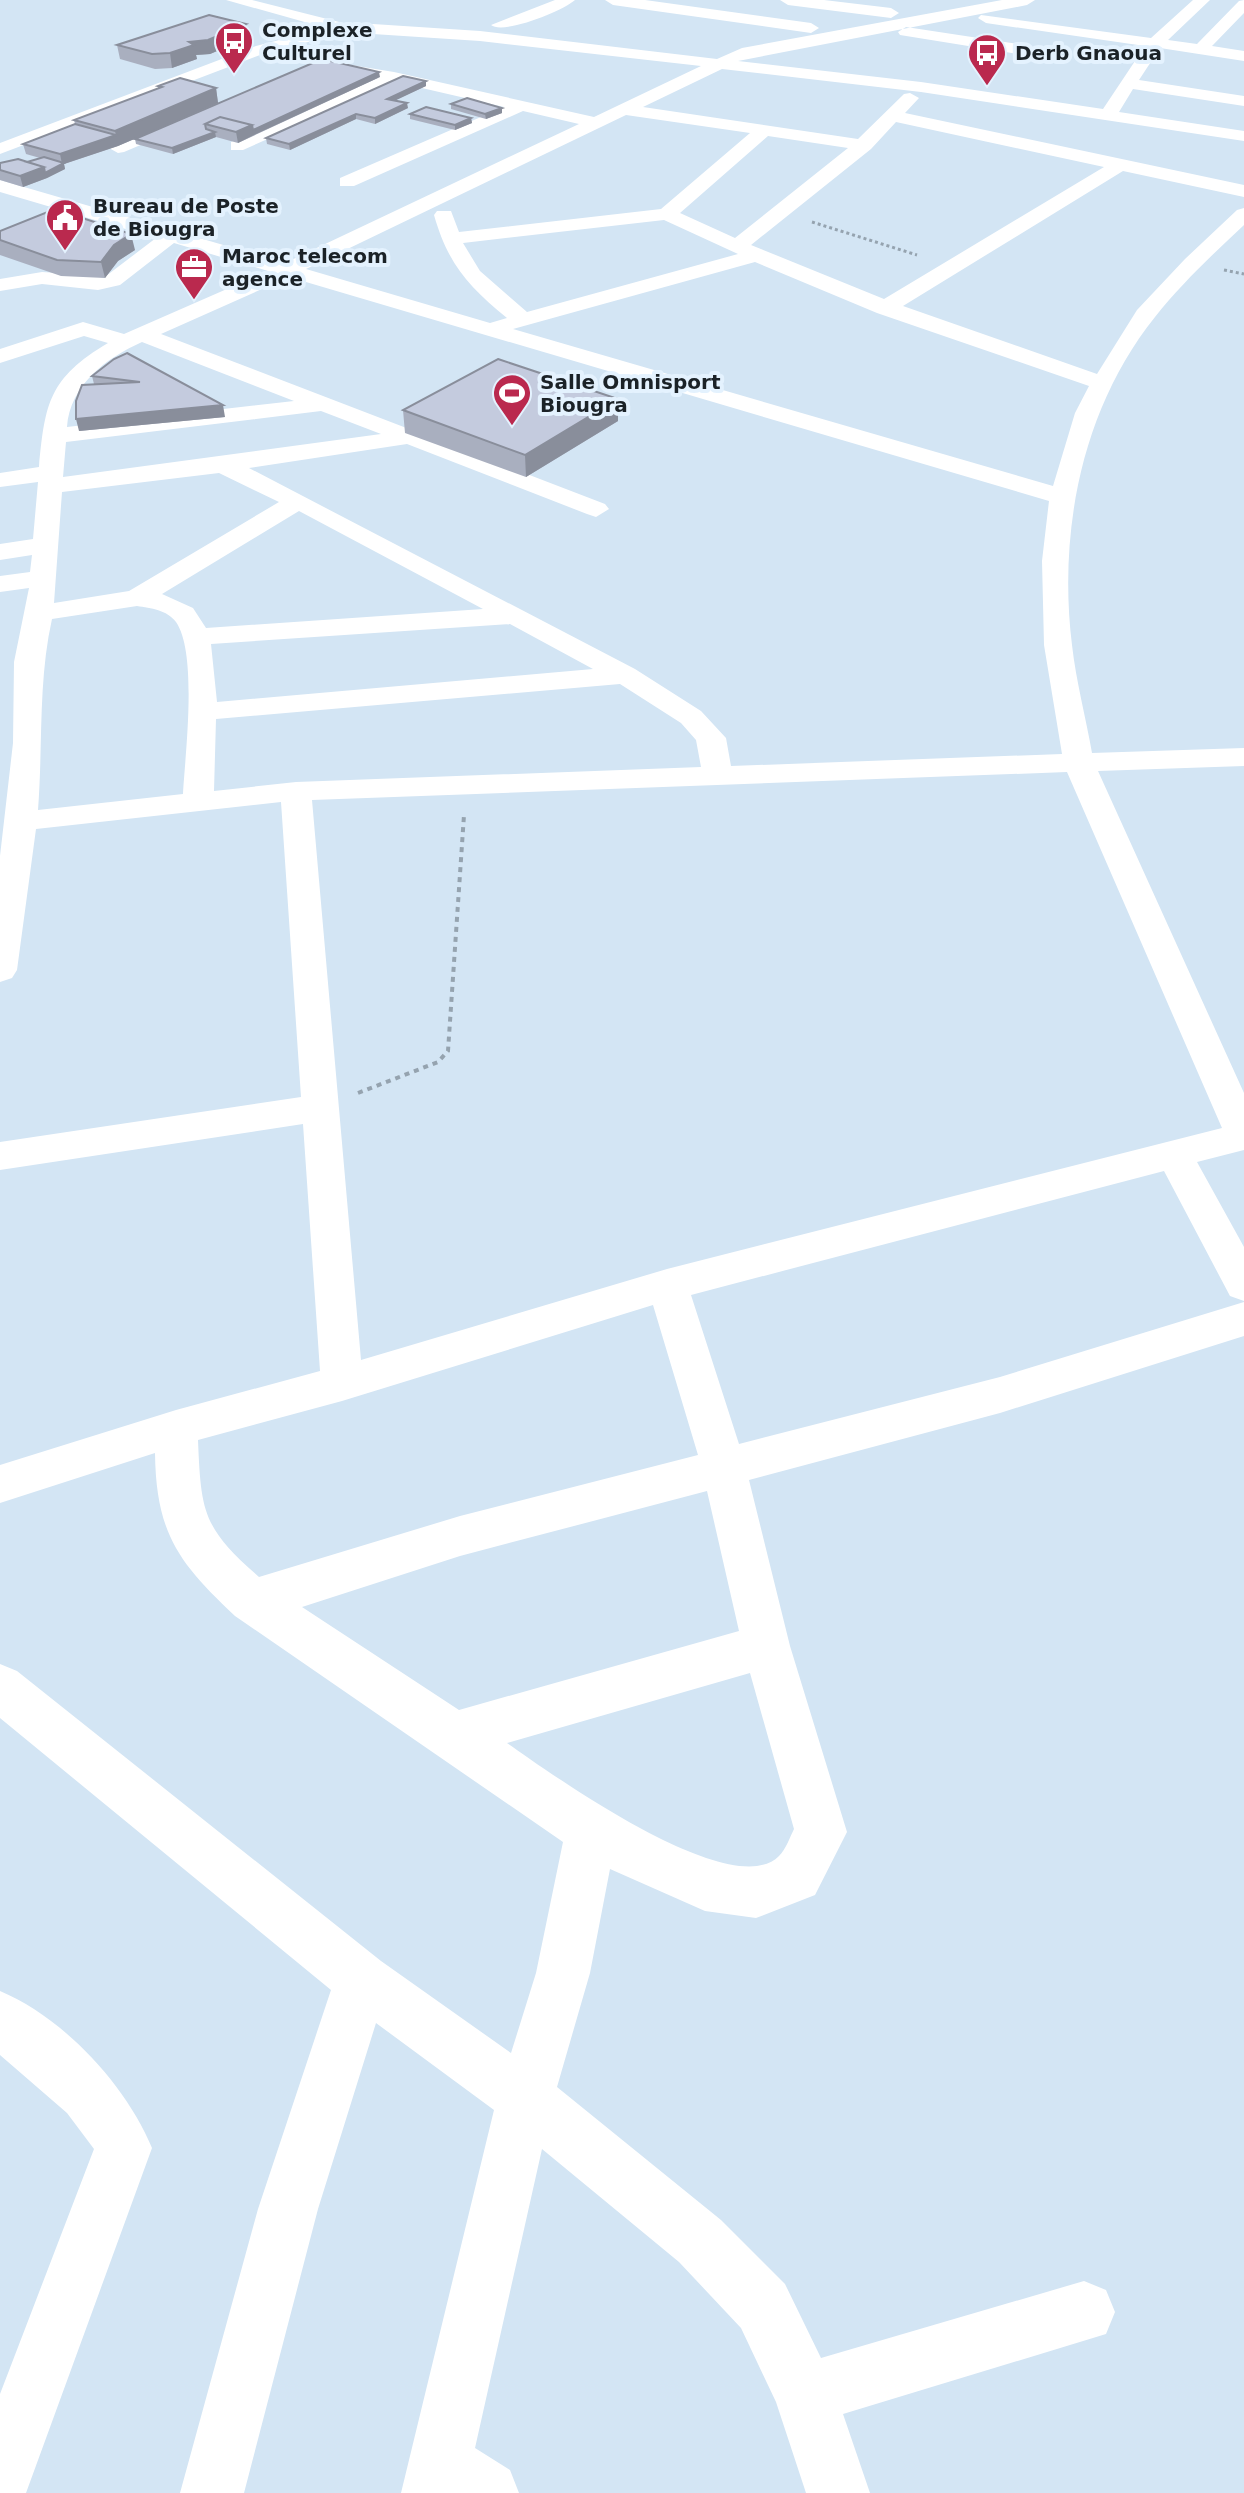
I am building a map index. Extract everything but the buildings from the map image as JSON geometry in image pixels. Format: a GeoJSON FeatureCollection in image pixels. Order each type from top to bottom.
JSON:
{"type":"FeatureCollection","features":[{"type":"Feature","properties":{"kind":"street"},"geometry":{"type":"LineString","coordinates":[[234,0],[348,29],[519,32],[560,45]]}},
{"type":"Feature","properties":{"kind":"street"},"geometry":{"type":"LineString","coordinates":[[490,31],[567,0]]}},
{"type":"Feature","properties":{"kind":"street"},"geometry":{"type":"LineString","coordinates":[[613,0],[844,33]]}},
{"type":"Feature","properties":{"kind":"street"},"geometry":{"type":"LineString","coordinates":[[698,33],[789,0],[926,18]]}},
{"type":"Feature","properties":{"kind":"street"},"geometry":{"type":"LineString","coordinates":[[987,0],[1025,4]]}},
{"type":"Feature","properties":{"kind":"street"},"geometry":{"type":"LineString","coordinates":[[1109,113],[1131,84],[1132,66],[1202,0]]}},
{"type":"Feature","properties":{"kind":"street"},"geometry":{"type":"LineString","coordinates":[[1200,50],[1242,8],[1222,0]]}},
{"type":"Feature","properties":{"kind":"street"},"geometry":{"type":"LineString","coordinates":[[0,970],[21,821],[28,743],[14,664],[40,613],[56,413],[70,383],[98,358],[134,338],[285,271],[719,63],[756,49],[951,13],[1025,4]]}},
{"type":"Feature","properties":{"kind":"street"},"geometry":{"type":"LineString","coordinates":[[519,32],[542,12]]}},
{"type":"Feature","properties":{"kind":"street"},"geometry":{"type":"LineString","coordinates":[[951,13],[1244,56]]}},
{"type":"Feature","properties":{"kind":"street"},"geometry":{"type":"LineString","coordinates":[[1144,22],[1174,27]]}},
{"type":"Feature","properties":{"kind":"street"},"geometry":{"type":"LineString","coordinates":[[874,28],[1046,53]]}},
{"type":"Feature","properties":{"kind":"street"},"geometry":{"type":"LineString","coordinates":[[0,149],[262,49],[348,29]]}},
{"type":"Feature","properties":{"kind":"street"},"geometry":{"type":"LineString","coordinates":[[490,31],[560,45],[921,87],[1109,113],[1244,136]]}},
{"type":"Feature","properties":{"kind":"street"},"geometry":{"type":"LineString","coordinates":[[651,55],[680,40]]}},
{"type":"Feature","properties":{"kind":"street"},"geometry":{"type":"LineString","coordinates":[[262,49],[311,64],[394,77],[594,122]]}},
{"type":"Feature","properties":{"kind":"street"},"geometry":{"type":"LineString","coordinates":[[1196,93],[1225,53]]}},
{"type":"Feature","properties":{"kind":"street"},"geometry":{"type":"LineString","coordinates":[[237,146],[394,77]]}},
{"type":"Feature","properties":{"kind":"street"},"geometry":{"type":"LineString","coordinates":[[1131,84],[1244,101]]}},
{"type":"Feature","properties":{"kind":"street"},"geometry":{"type":"LineString","coordinates":[[487,330],[745,252],[785,213],[865,145],[921,87]]}},
{"type":"Feature","properties":{"kind":"street"},"geometry":{"type":"LineString","coordinates":[[347,182],[521,106]]}},
{"type":"Feature","properties":{"kind":"street"},"geometry":{"type":"LineString","coordinates":[[622,109],[865,145]]}},
{"type":"Feature","properties":{"kind":"street"},"geometry":{"type":"LineString","coordinates":[[118,148],[197,114]]}},
{"type":"Feature","properties":{"kind":"street"},"geometry":{"type":"LineString","coordinates":[[893,116],[1244,191]]}},
{"type":"Feature","properties":{"kind":"street"},"geometry":{"type":"LineString","coordinates":[[667,214],[764,130]]}},
{"type":"Feature","properties":{"kind":"street"},"geometry":{"type":"LineString","coordinates":[[885,308],[1121,164]]}},
{"type":"Feature","properties":{"kind":"street"},"geometry":{"type":"LineString","coordinates":[[26,194],[62,182]]}},
{"type":"Feature","properties":{"kind":"street"},"geometry":{"type":"LineString","coordinates":[[0,186],[1062,497]]}},
{"type":"Feature","properties":{"kind":"street"},"geometry":{"type":"LineString","coordinates":[[440,196],[450,239],[463,266],[523,320]]}},
{"type":"Feature","properties":{"kind":"street"},"geometry":{"type":"LineString","coordinates":[[450,239],[667,214],[745,252],[885,308],[1102,383]]}},
{"type":"Feature","properties":{"kind":"street"},"geometry":{"type":"LineString","coordinates":[[0,1484],[176,1428],[342,1383],[667,1285],[1244,1135],[1079,764],[1058,645],[1055,561],[1062,497],[1087,413],[1102,383],[1145,315],[1192,263],[1244,214]]}},
{"type":"Feature","properties":{"kind":"street"},"geometry":{"type":"LineString","coordinates":[[239,236],[246,259]]}},
{"type":"Feature","properties":{"kind":"street"},"geometry":{"type":"LineString","coordinates":[[0,285],[42,278],[77,283],[113,281],[169,237]]}},
{"type":"Feature","properties":{"kind":"street"},"geometry":{"type":"LineString","coordinates":[[77,283],[79,307],[92,329]]}},
{"type":"Feature","properties":{"kind":"street"},"geometry":{"type":"LineString","coordinates":[[0,356],[72,331],[92,329],[134,338],[596,509]]}},
{"type":"Feature","properties":{"kind":"street"},"geometry":{"type":"LineString","coordinates":[[54,436],[318,405]]}},
{"type":"Feature","properties":{"kind":"street"},"geometry":{"type":"LineString","coordinates":[[0,480],[52,480],[222,465],[407,437]]}},
{"type":"Feature","properties":{"kind":"street"},"geometry":{"type":"LineString","coordinates":[[222,465],[298,501],[625,675],[691,717],[701,727],[711,738],[717,773]]}},
{"type":"Feature","properties":{"kind":"street"},"geometry":{"type":"LineString","coordinates":[[137,598],[298,501]]}},
{"type":"Feature","properties":{"kind":"street"},"geometry":{"type":"LineString","coordinates":[[0,552],[47,545]]}},
{"type":"Feature","properties":{"kind":"street"},"geometry":{"type":"LineString","coordinates":[[0,584],[41,578]]}},
{"type":"Feature","properties":{"kind":"street"},"geometry":{"type":"LineString","coordinates":[[40,613],[137,598],[157,600],[174,607],[187,618],[198,637],[201,712],[198,799]]}},
{"type":"Feature","properties":{"kind":"street"},"geometry":{"type":"LineString","coordinates":[[198,637],[515,615]]}},
{"type":"Feature","properties":{"kind":"street"},"geometry":{"type":"LineString","coordinates":[[201,712],[625,675]]}},
{"type":"Feature","properties":{"kind":"street"},"geometry":{"type":"LineString","coordinates":[[21,821],[198,799],[296,791],[717,773],[1244,757]]}},
{"type":"Feature","properties":{"kind":"street"},"geometry":{"type":"LineString","coordinates":[[296,791],[342,1383]]}},
{"type":"Feature","properties":{"kind":"street"},"geometry":{"type":"LineString","coordinates":[[0,1156],[319,1108]]}},
{"type":"Feature","properties":{"kind":"street"},"geometry":{"type":"LineString","coordinates":[[1174,1154],[1244,1285]]}},
{"type":"Feature","properties":{"kind":"street"},"geometry":{"type":"LineString","coordinates":[[176,1428],[181,1502],[189,1533],[205,1556],[252,1601],[454,1735],[591,1832],[695,1884],[748,1893],[784,1886],[815,1859],[821,1832],[766,1646],[724,1468],[667,1285]]}},
{"type":"Feature","properties":{"kind":"street"},"geometry":{"type":"LineString","coordinates":[[252,1601],[460,1536],[1000,1395],[1244,1319]]}},
{"type":"Feature","properties":{"kind":"street"},"geometry":{"type":"LineString","coordinates":[[454,1735],[766,1646]]}},
{"type":"Feature","properties":{"kind":"street"},"geometry":{"type":"LineString","coordinates":[[0,1687],[362,1980],[525,2098],[700,2241],[763,2306],[805,2394],[838,2493]]}},
{"type":"Feature","properties":{"kind":"street"},"geometry":{"type":"LineString","coordinates":[[453,2483],[525,2098],[563,1973],[591,1832]]}},
{"type":"Feature","properties":{"kind":"street"},"geometry":{"type":"LineString","coordinates":[[212,2493],[288,2209],[362,1980]]}},
{"type":"Feature","properties":{"kind":"street"},"geometry":{"type":"LineString","coordinates":[[0,2019],[72,2078],[115,2125],[123,2148],[0,2479]]}},
{"type":"Feature","properties":{"kind":"street"},"geometry":{"type":"LineString","coordinates":[[805,2394],[1084,2312]]}},
{"type":"Feature","properties":{"kind":"path"},"geometry":{"type":"LineString","coordinates":[[785,213],[953,267]]}},
{"type":"Feature","properties":{"kind":"path"},"geometry":{"type":"LineString","coordinates":[[319,1108],[423,1069],[438,1062],[448,1051],[466,786]]}},
{"type":"Feature","properties":{"kind":"place","name":"Complexe Culturel"},"geometry":{"type":"Point","coordinates":[234,75]}},
{"type":"Feature","properties":{"kind":"place","name":"Derb Gnaoua"},"geometry":{"type":"Point","coordinates":[987,87]}},
{"type":"Feature","properties":{"kind":"place","name":"Bureau de Poste de Biougra"},"geometry":{"type":"Point","coordinates":[65,252]}},
{"type":"Feature","properties":{"kind":"place","name":"Maroc telecom agence"},"geometry":{"type":"Point","coordinates":[194,301]}},
{"type":"Feature","properties":{"kind":"place","name":"Salle Omnisport Biougra"},"geometry":{"type":"Point","coordinates":[512,427]}}]}
